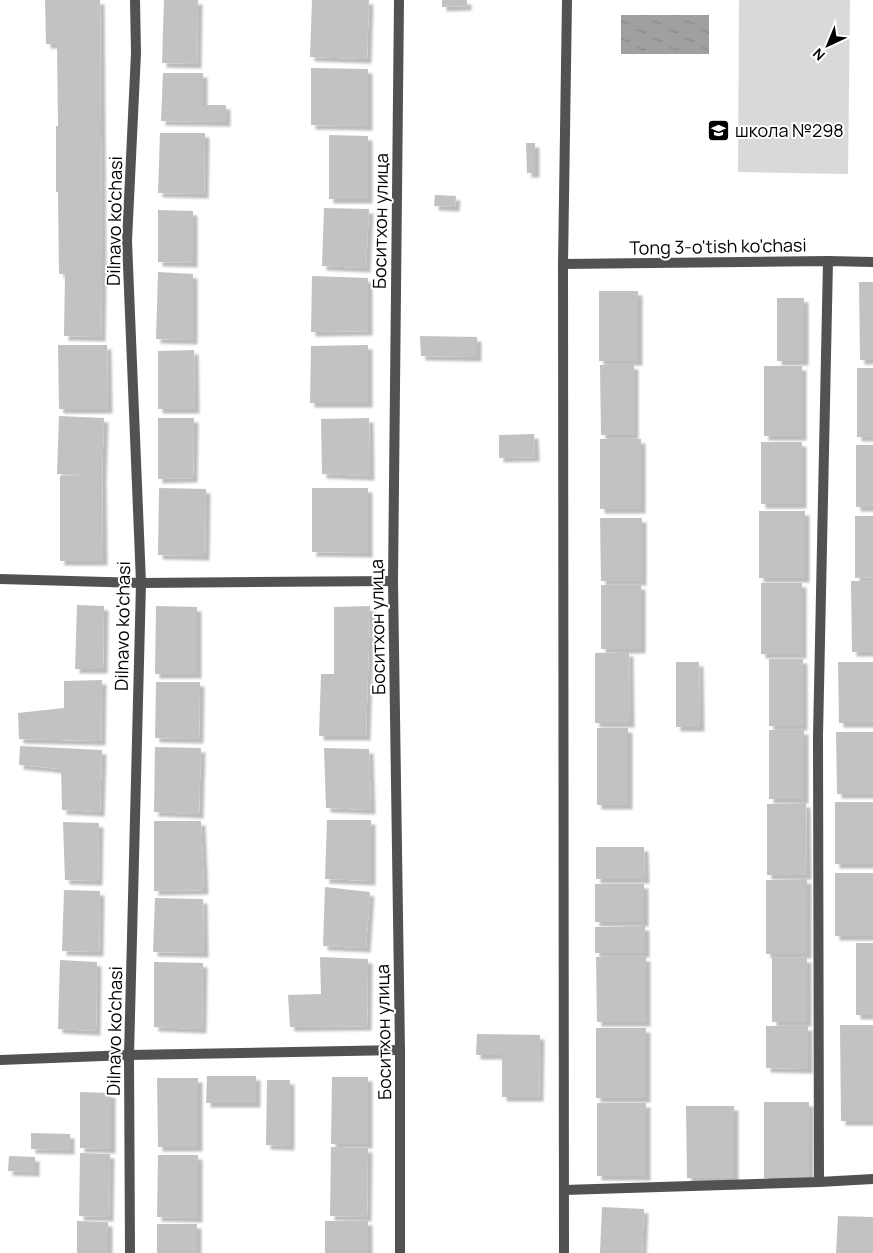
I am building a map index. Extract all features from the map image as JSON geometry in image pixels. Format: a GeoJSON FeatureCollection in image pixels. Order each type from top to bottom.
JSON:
{"type":"FeatureCollection","features":[{"type":"Feature","properties":{"kind":"street","name":"Dilnavo ko'chasi"},"geometry":{"type":"LineString","coordinates":[[130,1253],[128,1055],[141,583],[127,241],[136,52],[135,0]]}},
{"type":"Feature","properties":{"kind":"street","name":"Боситхон улица"},"geometry":{"type":"LineString","coordinates":[[399,0],[392,581],[400,1050],[400,1253]]}},
{"type":"Feature","properties":{"kind":"street"},"geometry":{"type":"LineString","coordinates":[[564,1253],[563,264],[567,0]]}},
{"type":"Feature","properties":{"kind":"street"},"geometry":{"type":"LineString","coordinates":[[818,1182],[818,736],[828,261]]}},
{"type":"Feature","properties":{"kind":"street","name":"Tong 3-o'tish ko'chasi"},"geometry":{"type":"LineString","coordinates":[[563,264],[873,262]]}},
{"type":"Feature","properties":{"kind":"street"},"geometry":{"type":"LineString","coordinates":[[0,579],[141,583],[392,581]]}},
{"type":"Feature","properties":{"kind":"street"},"geometry":{"type":"LineString","coordinates":[[0,1060],[128,1055],[400,1050]]}},
{"type":"Feature","properties":{"kind":"street"},"geometry":{"type":"LineString","coordinates":[[564,1190],[873,1180]]}},
{"type":"Feature","properties":{"kind":"shaded area"},"geometry":{"type":"Polygon","coordinates":[[[739,0],[850,0],[848,174],[738,172],[739,0]]]}},
{"type":"Feature","properties":{"kind":"water"},"geometry":{"type":"Polygon","coordinates":[[[621,15],[709,15],[709,54],[621,54],[621,15]]]}},
{"type":"Feature","properties":{"kind":"building"},"geometry":{"type":"Polygon","coordinates":[[[45,0],[100,0],[101,337],[64,336],[65,274],[59,274],[58,192],[56,192],[56,126],[58,126],[57,44],[46,44],[45,0]]]}},
{"type":"Feature","properties":{"kind":"building"},"geometry":{"type":"Polygon","coordinates":[[[164,0],[198,0],[197,64],[162,63],[164,0]]]}},
{"type":"Feature","properties":{"kind":"building"},"geometry":{"type":"Polygon","coordinates":[[[312,0],[369,0],[367,59],[310,57],[312,0]]]}},
{"type":"Feature","properties":{"kind":"building"},"geometry":{"type":"Polygon","coordinates":[[[442,0],[467,0],[467,6],[442,7],[442,0]]]}},
{"type":"Feature","properties":{"kind":"building"},"geometry":{"type":"Polygon","coordinates":[[[311,68],[368,69],[368,126],[311,125],[311,68]]]}},
{"type":"Feature","properties":{"kind":"building"},"geometry":{"type":"Polygon","coordinates":[[[163,73],[203,73],[203,105],[226,105],[226,122],[161,121],[163,73]]]}},
{"type":"Feature","properties":{"kind":"building"},"geometry":{"type":"Polygon","coordinates":[[[160,133],[205,133],[204,194],[158,193],[160,133]]]}},
{"type":"Feature","properties":{"kind":"building"},"geometry":{"type":"Polygon","coordinates":[[[329,135],[368,136],[368,199],[329,199],[329,135]]]}},
{"type":"Feature","properties":{"kind":"building"},"geometry":{"type":"Polygon","coordinates":[[[526,143],[535,143],[535,173],[527,173],[526,143]]]}},
{"type":"Feature","properties":{"kind":"building"},"geometry":{"type":"Polygon","coordinates":[[[435,195],[456,196],[455,207],[434,206],[435,195]]]}},
{"type":"Feature","properties":{"kind":"building"},"geometry":{"type":"Polygon","coordinates":[[[324,208],[369,209],[366,268],[322,266],[324,208]]]}},
{"type":"Feature","properties":{"kind":"building"},"geometry":{"type":"Polygon","coordinates":[[[158,210],[193,211],[193,263],[158,262],[158,210]]]}},
{"type":"Feature","properties":{"kind":"building"},"geometry":{"type":"Polygon","coordinates":[[[158,272],[193,274],[193,340],[156,339],[158,272]]]}},
{"type":"Feature","properties":{"kind":"building"},"geometry":{"type":"Polygon","coordinates":[[[312,276],[368,278],[368,331],[311,332],[312,276]]]}},
{"type":"Feature","properties":{"kind":"building"},"geometry":{"type":"Polygon","coordinates":[[[859,282],[873,282],[873,360],[860,360],[859,282]]]}},
{"type":"Feature","properties":{"kind":"building"},"geometry":{"type":"Polygon","coordinates":[[[599,291],[638,291],[638,361],[599,361],[599,291]]]}},
{"type":"Feature","properties":{"kind":"building"},"geometry":{"type":"Polygon","coordinates":[[[777,298],[804,298],[804,361],[777,361],[777,298]]]}},
{"type":"Feature","properties":{"kind":"building"},"geometry":{"type":"Polygon","coordinates":[[[420,336],[477,337],[477,357],[421,356],[420,336]]]}},
{"type":"Feature","properties":{"kind":"building"},"geometry":{"type":"Polygon","coordinates":[[[58,345],[107,345],[108,409],[59,409],[58,345]]]}},
{"type":"Feature","properties":{"kind":"building"},"geometry":{"type":"Polygon","coordinates":[[[368,345],[368,403],[310,403],[311,346],[368,345]]]}},
{"type":"Feature","properties":{"kind":"building"},"geometry":{"type":"Polygon","coordinates":[[[194,350],[195,409],[158,409],[158,351],[194,350]]]}},
{"type":"Feature","properties":{"kind":"building"},"geometry":{"type":"Polygon","coordinates":[[[600,365],[634,365],[634,435],[601,435],[600,365]]]}},
{"type":"Feature","properties":{"kind":"building"},"geometry":{"type":"Polygon","coordinates":[[[764,366],[802,366],[802,436],[764,436],[764,366]]]}},
{"type":"Feature","properties":{"kind":"building"},"geometry":{"type":"Polygon","coordinates":[[[857,368],[873,368],[873,437],[857,437],[857,368]]]}},
{"type":"Feature","properties":{"kind":"building"},"geometry":{"type":"Polygon","coordinates":[[[59,416],[104,418],[102,476],[103,561],[60,561],[60,476],[87,475],[57,474],[59,416]]]}},
{"type":"Feature","properties":{"kind":"building"},"geometry":{"type":"Polygon","coordinates":[[[158,418],[194,418],[193,478],[158,479],[158,418]]]}},
{"type":"Feature","properties":{"kind":"building"},"geometry":{"type":"Polygon","coordinates":[[[369,418],[370,476],[322,474],[321,419],[369,418]]]}},
{"type":"Feature","properties":{"kind":"building"},"geometry":{"type":"Polygon","coordinates":[[[534,434],[535,457],[499,458],[499,435],[534,434]]]}},
{"type":"Feature","properties":{"kind":"building"},"geometry":{"type":"Polygon","coordinates":[[[600,439],[641,439],[641,509],[600,509],[600,439]]]}},
{"type":"Feature","properties":{"kind":"building"},"geometry":{"type":"Polygon","coordinates":[[[761,442],[802,442],[802,504],[761,504],[761,442]]]}},
{"type":"Feature","properties":{"kind":"building"},"geometry":{"type":"Polygon","coordinates":[[[856,445],[873,445],[873,507],[856,507],[856,445]]]}},
{"type":"Feature","properties":{"kind":"building"},"geometry":{"type":"Polygon","coordinates":[[[159,488],[206,489],[205,556],[158,555],[159,488]]]}},
{"type":"Feature","properties":{"kind":"building"},"geometry":{"type":"Polygon","coordinates":[[[312,488],[368,488],[368,553],[312,552],[312,488]]]}},
{"type":"Feature","properties":{"kind":"building"},"geometry":{"type":"Polygon","coordinates":[[[759,511],[805,511],[805,578],[759,578],[759,511]]]}},
{"type":"Feature","properties":{"kind":"building"},"geometry":{"type":"Polygon","coordinates":[[[855,516],[873,516],[873,577],[855,578],[855,516]]]}},
{"type":"Feature","properties":{"kind":"building"},"geometry":{"type":"Polygon","coordinates":[[[600,518],[642,518],[642,581],[601,581],[600,518]]]}},
{"type":"Feature","properties":{"kind":"building"},"geometry":{"type":"Polygon","coordinates":[[[851,581],[873,581],[873,652],[852,652],[851,581]]]}},
{"type":"Feature","properties":{"kind":"building"},"geometry":{"type":"Polygon","coordinates":[[[761,583],[802,583],[802,654],[761,654],[761,583]]]}},
{"type":"Feature","properties":{"kind":"building"},"geometry":{"type":"Polygon","coordinates":[[[601,585],[641,585],[641,649],[601,649],[601,585]]]}},
{"type":"Feature","properties":{"kind":"building"},"geometry":{"type":"Polygon","coordinates":[[[77,605],[104,606],[103,669],[75,669],[77,605]]]}},
{"type":"Feature","properties":{"kind":"building"},"geometry":{"type":"Polygon","coordinates":[[[156,606],[197,607],[197,674],[155,674],[156,606]]]}},
{"type":"Feature","properties":{"kind":"building"},"geometry":{"type":"Polygon","coordinates":[[[370,606],[366,736],[319,736],[321,674],[334,674],[334,607],[370,606]]]}},
{"type":"Feature","properties":{"kind":"building"},"geometry":{"type":"Polygon","coordinates":[[[629,652],[630,723],[595,723],[595,653],[629,652]]]}},
{"type":"Feature","properties":{"kind":"building"},"geometry":{"type":"Polygon","coordinates":[[[769,659],[803,659],[803,726],[769,726],[769,659]]]}},
{"type":"Feature","properties":{"kind":"building"},"geometry":{"type":"Polygon","coordinates":[[[676,662],[699,662],[700,727],[676,727],[676,662]]]}},
{"type":"Feature","properties":{"kind":"building"},"geometry":{"type":"Polygon","coordinates":[[[838,662],[873,662],[873,723],[839,723],[838,662]]]}},
{"type":"Feature","properties":{"kind":"building"},"geometry":{"type":"Polygon","coordinates":[[[102,680],[101,741],[19,739],[18,713],[64,708],[64,681],[102,680]]]}},
{"type":"Feature","properties":{"kind":"building"},"geometry":{"type":"Polygon","coordinates":[[[156,682],[200,682],[199,739],[155,738],[156,682]]]}},
{"type":"Feature","properties":{"kind":"building"},"geometry":{"type":"Polygon","coordinates":[[[597,728],[628,728],[628,805],[597,805],[597,728]]]}},
{"type":"Feature","properties":{"kind":"building"},"geometry":{"type":"Polygon","coordinates":[[[769,730],[804,730],[804,799],[769,799],[769,730]]]}},
{"type":"Feature","properties":{"kind":"building"},"geometry":{"type":"Polygon","coordinates":[[[836,732],[873,732],[873,794],[837,794],[836,732]]]}},
{"type":"Feature","properties":{"kind":"building"},"geometry":{"type":"Polygon","coordinates":[[[20,746],[102,750],[100,812],[62,810],[61,769],[19,765],[20,746]]]}},
{"type":"Feature","properties":{"kind":"building"},"geometry":{"type":"Polygon","coordinates":[[[155,747],[201,748],[199,814],[154,812],[155,747]]]}},
{"type":"Feature","properties":{"kind":"building"},"geometry":{"type":"Polygon","coordinates":[[[324,748],[369,749],[371,810],[326,808],[324,748]]]}},
{"type":"Feature","properties":{"kind":"building"},"geometry":{"type":"Polygon","coordinates":[[[835,802],[873,802],[873,864],[835,864],[835,802]]]}},
{"type":"Feature","properties":{"kind":"building"},"geometry":{"type":"Polygon","coordinates":[[[806,803],[807,875],[767,875],[767,804],[806,803]]]}},
{"type":"Feature","properties":{"kind":"building"},"geometry":{"type":"Polygon","coordinates":[[[327,820],[371,820],[371,881],[325,879],[327,820]]]}},
{"type":"Feature","properties":{"kind":"building"},"geometry":{"type":"Polygon","coordinates":[[[154,821],[201,821],[204,890],[154,891],[154,821]]]}},
{"type":"Feature","properties":{"kind":"building"},"geometry":{"type":"Polygon","coordinates":[[[63,822],[99,823],[98,881],[65,880],[63,822]]]}},
{"type":"Feature","properties":{"kind":"building"},"geometry":{"type":"Polygon","coordinates":[[[596,847],[644,847],[645,879],[596,879],[596,847]]]}},
{"type":"Feature","properties":{"kind":"building"},"geometry":{"type":"Polygon","coordinates":[[[835,873],[873,873],[873,936],[835,936],[835,873]]]}},
{"type":"Feature","properties":{"kind":"building"},"geometry":{"type":"Polygon","coordinates":[[[807,879],[807,954],[766,954],[766,880],[807,879]]]}},
{"type":"Feature","properties":{"kind":"building"},"geometry":{"type":"Polygon","coordinates":[[[595,884],[644,884],[644,922],[595,922],[595,884]]]}},
{"type":"Feature","properties":{"kind":"building"},"geometry":{"type":"Polygon","coordinates":[[[325,887],[370,892],[366,948],[323,946],[325,887]]]}},
{"type":"Feature","properties":{"kind":"building"},"geometry":{"type":"Polygon","coordinates":[[[64,890],[100,891],[99,952],[62,951],[64,890]]]}},
{"type":"Feature","properties":{"kind":"building"},"geometry":{"type":"Polygon","coordinates":[[[155,898],[203,899],[204,953],[153,952],[155,898]]]}},
{"type":"Feature","properties":{"kind":"building"},"geometry":{"type":"Polygon","coordinates":[[[645,926],[645,953],[595,953],[595,927],[645,926]]]}},
{"type":"Feature","properties":{"kind":"building"},"geometry":{"type":"Polygon","coordinates":[[[856,943],[873,943],[873,1015],[856,1015],[856,943]]]}},
{"type":"Feature","properties":{"kind":"building"},"geometry":{"type":"Polygon","coordinates":[[[320,957],[368,959],[367,1026],[290,1027],[288,995],[321,994],[320,957]]]}},
{"type":"Feature","properties":{"kind":"building"},"geometry":{"type":"Polygon","coordinates":[[[596,957],[646,957],[646,1022],[597,1022],[596,957]]]}},
{"type":"Feature","properties":{"kind":"building"},"geometry":{"type":"Polygon","coordinates":[[[772,958],[807,958],[807,1022],[772,1022],[772,958]]]}},
{"type":"Feature","properties":{"kind":"building"},"geometry":{"type":"Polygon","coordinates":[[[60,960],[97,962],[96,1031],[58,1029],[60,960]]]}},
{"type":"Feature","properties":{"kind":"building"},"geometry":{"type":"Polygon","coordinates":[[[154,962],[203,963],[202,1029],[154,1027],[154,962]]]}},
{"type":"Feature","properties":{"kind":"building"},"geometry":{"type":"Polygon","coordinates":[[[840,1025],[873,1025],[873,1121],[841,1121],[840,1025]]]}},
{"type":"Feature","properties":{"kind":"building"},"geometry":{"type":"Polygon","coordinates":[[[766,1026],[808,1026],[808,1069],[766,1068],[766,1026]]]}},
{"type":"Feature","properties":{"kind":"building"},"geometry":{"type":"Polygon","coordinates":[[[596,1028],[646,1028],[646,1098],[596,1098],[596,1028]]]}},
{"type":"Feature","properties":{"kind":"building"},"geometry":{"type":"Polygon","coordinates":[[[477,1034],[540,1035],[539,1097],[502,1097],[502,1055],[476,1055],[477,1034]]]}},
{"type":"Feature","properties":{"kind":"building"},"geometry":{"type":"Polygon","coordinates":[[[207,1076],[256,1076],[256,1103],[206,1103],[207,1076]]]}},
{"type":"Feature","properties":{"kind":"building"},"geometry":{"type":"Polygon","coordinates":[[[332,1077],[368,1077],[368,1144],[331,1144],[332,1077]]]}},
{"type":"Feature","properties":{"kind":"building"},"geometry":{"type":"Polygon","coordinates":[[[157,1078],[198,1078],[198,1147],[158,1147],[157,1078]]]}},
{"type":"Feature","properties":{"kind":"building"},"geometry":{"type":"Polygon","coordinates":[[[267,1080],[290,1080],[290,1146],[266,1145],[267,1080]]]}},
{"type":"Feature","properties":{"kind":"building"},"geometry":{"type":"Polygon","coordinates":[[[80,1092],[111,1093],[111,1149],[80,1148],[80,1092]]]}},
{"type":"Feature","properties":{"kind":"building"},"geometry":{"type":"Polygon","coordinates":[[[764,1102],[809,1102],[809,1178],[764,1178],[764,1102]]]}},
{"type":"Feature","properties":{"kind":"building"},"geometry":{"type":"Polygon","coordinates":[[[597,1103],[646,1103],[646,1176],[597,1176],[597,1103]]]}},
{"type":"Feature","properties":{"kind":"building"},"geometry":{"type":"Polygon","coordinates":[[[686,1106],[734,1106],[734,1178],[687,1178],[686,1106]]]}},
{"type":"Feature","properties":{"kind":"building"},"geometry":{"type":"Polygon","coordinates":[[[31,1133],[70,1134],[70,1150],[31,1149],[31,1133]]]}},
{"type":"Feature","properties":{"kind":"building"},"geometry":{"type":"Polygon","coordinates":[[[331,1147],[368,1148],[367,1217],[330,1216],[331,1147]]]}},
{"type":"Feature","properties":{"kind":"building"},"geometry":{"type":"Polygon","coordinates":[[[80,1153],[110,1154],[109,1217],[79,1216],[80,1153]]]}},
{"type":"Feature","properties":{"kind":"building"},"geometry":{"type":"Polygon","coordinates":[[[158,1155],[198,1155],[198,1218],[157,1217],[158,1155]]]}},
{"type":"Feature","properties":{"kind":"building"},"geometry":{"type":"Polygon","coordinates":[[[9,1156],[35,1157],[35,1172],[8,1171],[9,1156]]]}},
{"type":"Feature","properties":{"kind":"building"},"geometry":{"type":"Polygon","coordinates":[[[602,1207],[644,1209],[642,1253],[600,1253],[602,1207]]]}},
{"type":"Feature","properties":{"kind":"building"},"geometry":{"type":"Polygon","coordinates":[[[838,1216],[873,1217],[873,1253],[836,1253],[838,1216]]]}},
{"type":"Feature","properties":{"kind":"building"},"geometry":{"type":"Polygon","coordinates":[[[77,1221],[108,1222],[108,1253],[77,1253],[77,1221]]]}},
{"type":"Feature","properties":{"kind":"building"},"geometry":{"type":"Polygon","coordinates":[[[325,1221],[368,1221],[368,1253],[325,1253],[325,1221]]]}},
{"type":"Feature","properties":{"kind":"building"},"geometry":{"type":"Polygon","coordinates":[[[157,1224],[197,1224],[197,1253],[157,1253],[157,1224]]]}},
{"type":"Feature","properties":{"kind":"place","name":"школа №298"},"geometry":{"type":"Point","coordinates":[719,130]}}]}
